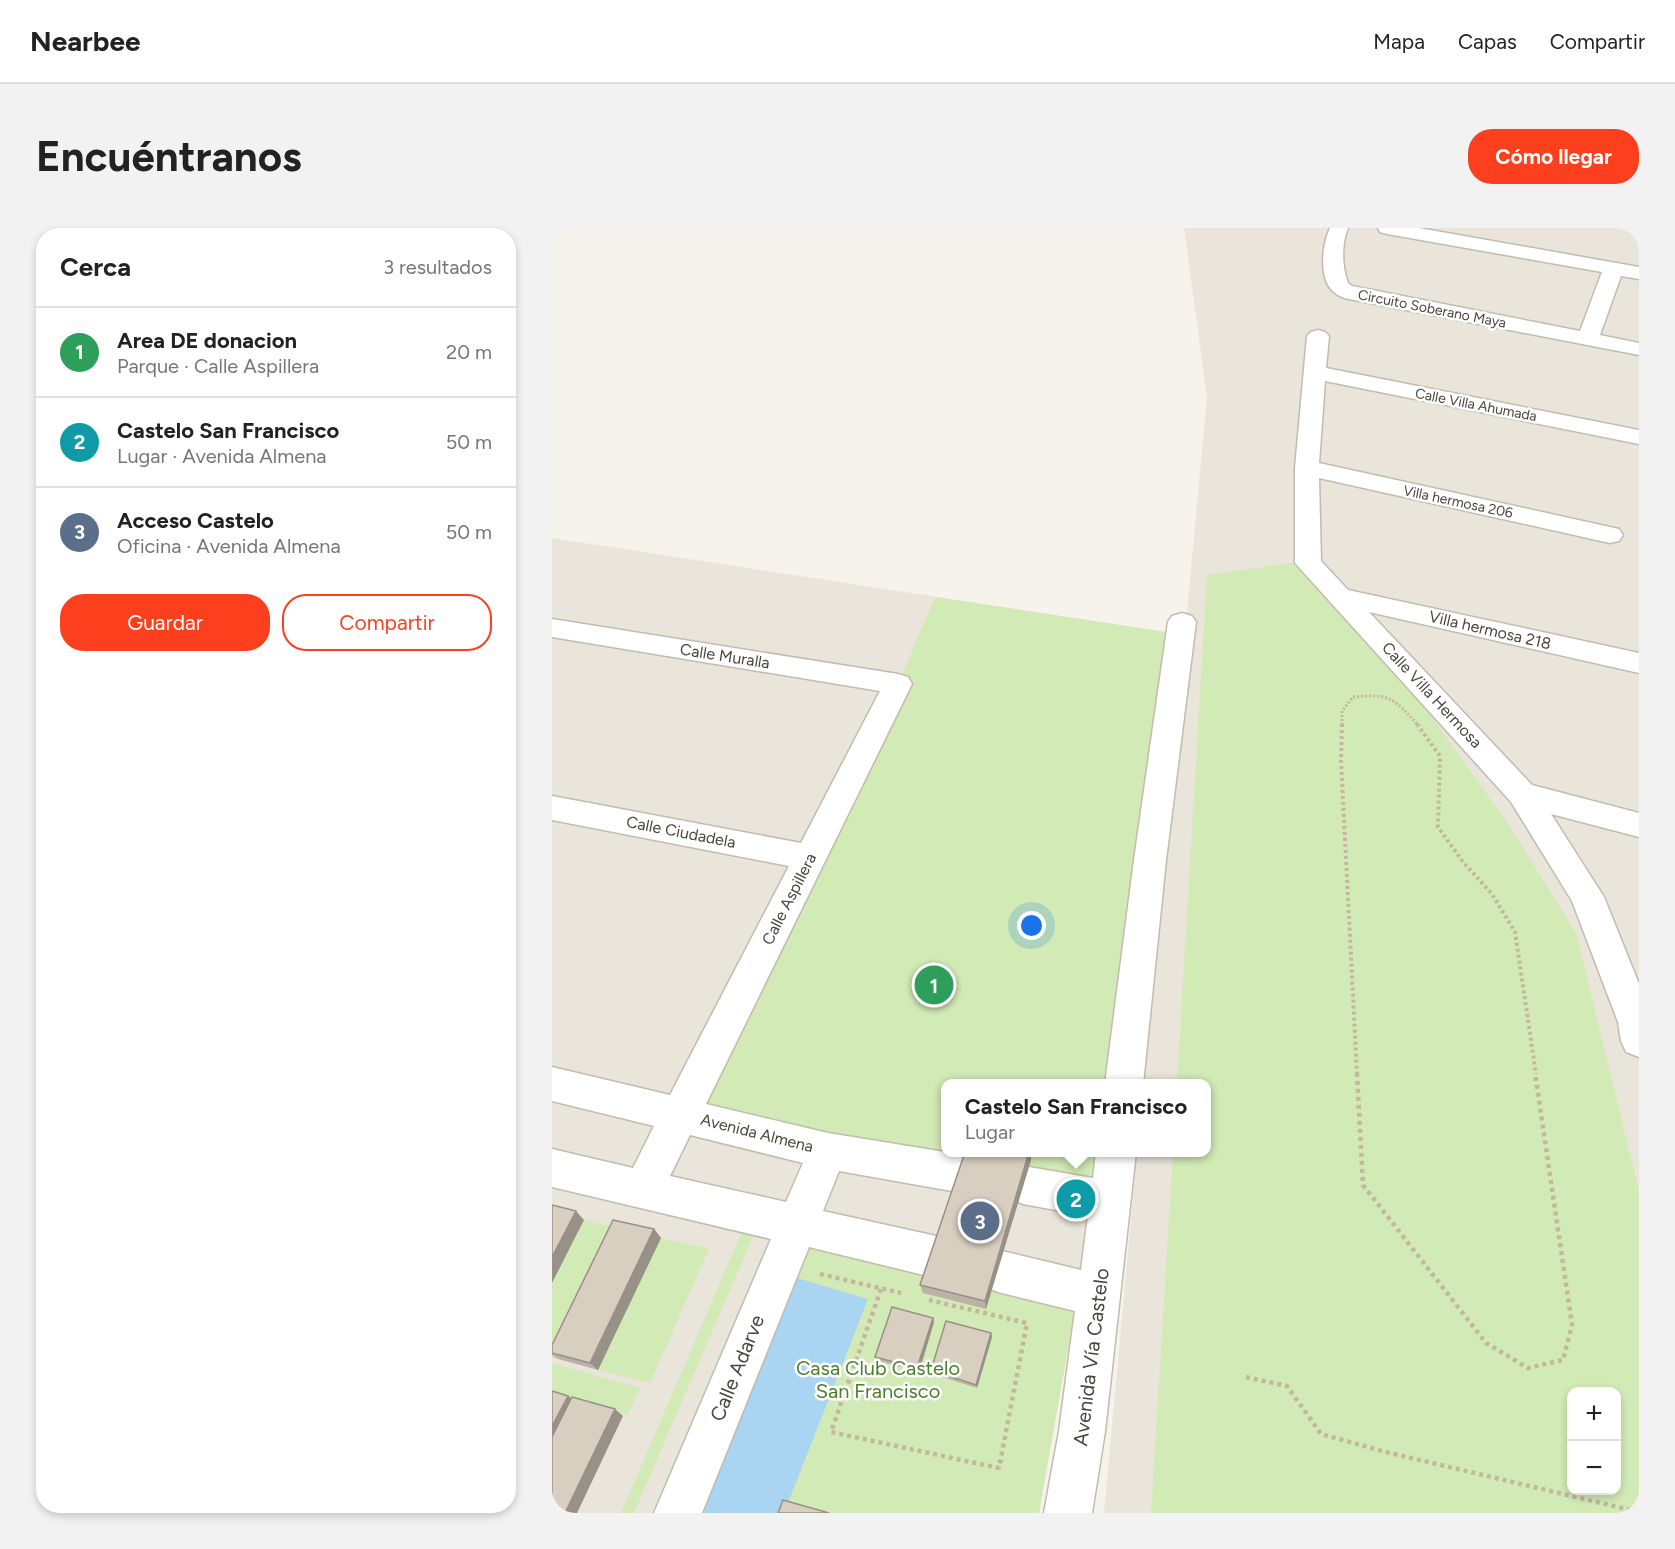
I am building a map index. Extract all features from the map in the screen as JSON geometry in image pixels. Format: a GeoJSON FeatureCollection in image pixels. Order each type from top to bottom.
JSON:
{"type":"FeatureCollection","features":[{"type":"Feature","properties":{"kind":"street","name":"Circuito Soberano Maya"},"geometry":{"type":"LineString","coordinates":[[1339,228],[1333,238],[1336,280],[1341,289],[1354,294],[1639,349]]}},
{"type":"Feature","properties":{"kind":"street"},"geometry":{"type":"LineString","coordinates":[[1387,228],[1639,273]]}},
{"type":"Feature","properties":{"kind":"street"},"geometry":{"type":"LineString","coordinates":[[1587,339],[1613,269]]}},
{"type":"Feature","properties":{"kind":"street","name":"Calle Villa Hermosa"},"geometry":{"type":"LineString","coordinates":[[1318,336],[1307,468],[1308,563],[1522,794],[1587,897],[1638,1028]]}},
{"type":"Feature","properties":{"kind":"street","name":"Calle Villa Ahumada"},"geometry":{"type":"LineString","coordinates":[[1314,372],[1639,437]]}},
{"type":"Feature","properties":{"kind":"street","name":"Villa hermosa 206"},"geometry":{"type":"LineString","coordinates":[[1307,468],[1610,535]]}},
{"type":"Feature","properties":{"kind":"street","name":"Villa hermosa 218"},"geometry":{"type":"LineString","coordinates":[[1341,597],[1639,663]]}},
{"type":"Feature","properties":{"kind":"street"},"geometry":{"type":"LineString","coordinates":[[1124,1079],[1150,860],[1182,622]]}},
{"type":"Feature","properties":{"kind":"street","name":"Calle Muralla"},"geometry":{"type":"LineString","coordinates":[[552,628],[898,684]]}},
{"type":"Feature","properties":{"kind":"street","name":"Calle Aspillera"},"geometry":{"type":"LineString","coordinates":[[643,1189],[898,684]]}},
{"type":"Feature","properties":{"kind":"street"},"geometry":{"type":"LineString","coordinates":[[1522,794],[1639,825]]}},
{"type":"Feature","properties":{"kind":"street","name":"Calle Ciudadela"},"geometry":{"type":"LineString","coordinates":[[552,808],[810,857]]}},
{"type":"Feature","properties":{"kind":"street","name":"Avenida Almena"},"geometry":{"type":"LineString","coordinates":[[552,1084],[828,1151],[963,1174]]}},
{"type":"Feature","properties":{"kind":"street","name":"Calle Adarve"},"geometry":{"type":"LineString","coordinates":[[678,1513],[828,1151]]}},
{"type":"Feature","properties":{"kind":"street","name":"Avenida Vía Castelo"},"geometry":{"type":"LineString","coordinates":[[1068,1513],[1082,1431],[1115,1157]]}},
{"type":"Feature","properties":{"kind":"street"},"geometry":{"type":"LineString","coordinates":[[552,1168],[936,1257]]}},
{"type":"Feature","properties":{"kind":"street"},"geometry":{"type":"LineString","coordinates":[[1023,1185],[1110,1200]]}},
{"type":"Feature","properties":{"kind":"street"},"geometry":{"type":"LineString","coordinates":[[998,1271],[1099,1296]]}},
{"type":"Feature","properties":{"kind":"path"},"geometry":{"type":"LineString","coordinates":[[1371,695],[1395,700],[1426,734],[1440,756],[1438,828],[1463,862],[1492,894],[1515,932],[1572,1325],[1563,1360],[1528,1368],[1486,1342],[1363,1185],[1341,760],[1342,711],[1353,697],[1371,695]]}},
{"type":"Feature","properties":{"kind":"path"},"geometry":{"type":"LineString","coordinates":[[779,1265],[903,1294]]}},
{"type":"Feature","properties":{"kind":"path"},"geometry":{"type":"LineString","coordinates":[[881,1288],[831,1432],[999,1468],[1027,1323],[926,1299]]}},
{"type":"Feature","properties":{"kind":"path"},"geometry":{"type":"LineString","coordinates":[[1246,1377],[1287,1386],[1321,1434],[1386,1452],[1639,1512]]}},
{"type":"Feature","properties":{"kind":"shaded area"},"geometry":{"type":"Polygon","coordinates":[[[1184,228],[1639,228],[1639,1513],[1104,1513],[1137,1157],[1211,1157],[1211,1079],[1143,1079],[1207,397],[1184,228]]]}},
{"type":"Feature","properties":{"kind":"shaded area"},"geometry":{"type":"Polygon","coordinates":[[[552,538],[1179,634],[949,1079],[941,1079],[941,1157],[1095,1157],[1078,1292],[1039,1513],[552,1513],[552,538]]]}},
{"type":"Feature","properties":{"kind":"green space"},"geometry":{"type":"Polygon","coordinates":[[[1292,563],[1333,605],[1426,709],[1509,825],[1576,933],[1639,1191],[1639,1513],[1151,1513],[1173,1157],[1211,1157],[1211,1079],[1177,1079],[1207,575],[1292,563]]]}},
{"type":"Feature","properties":{"kind":"green space"},"geometry":{"type":"Polygon","coordinates":[[[935,597],[1179,634],[1108,1079],[941,1079],[941,1157],[1095,1157],[1089,1195],[680,1114],[898,684],[935,597]]]}},
{"type":"Feature","properties":{"kind":"green space"},"geometry":{"type":"Polygon","coordinates":[[[584,1220],[620,1229],[558,1359],[552,1358],[552,1283],[584,1220]]]}},
{"type":"Feature","properties":{"kind":"green space","name":"Casa Club Castelo San Francisco"},"geometry":{"type":"Polygon","coordinates":[[[797,1223],[1078,1292],[1039,1513],[678,1513],[797,1223]]]}},
{"type":"Feature","properties":{"kind":"green space"},"geometry":{"type":"Polygon","coordinates":[[[743,1229],[755,1232],[634,1513],[621,1513],[743,1229]]]}},
{"type":"Feature","properties":{"kind":"green space"},"geometry":{"type":"Polygon","coordinates":[[[661,1238],[709,1249],[650,1383],[598,1370],[661,1238]]]}},
{"type":"Feature","properties":{"kind":"green space"},"geometry":{"type":"Polygon","coordinates":[[[552,1363],[640,1388],[628,1415],[552,1392],[552,1363]]]}},
{"type":"Feature","properties":{"kind":"water"},"geometry":{"type":"Polygon","coordinates":[[[793,1277],[868,1299],[784,1513],[693,1513],[793,1277]]]}},
{"type":"Feature","properties":{"kind":"building"},"geometry":{"type":"Polygon","coordinates":[[[963,1157],[1028,1157],[985,1301],[920,1285],[963,1157]]]}},
{"type":"Feature","properties":{"kind":"building"},"geometry":{"type":"Polygon","coordinates":[[[552,1205],[576,1211],[552,1257],[552,1205]]]}},
{"type":"Feature","properties":{"kind":"building"},"geometry":{"type":"Polygon","coordinates":[[[613,1220],[654,1229],[590,1363],[552,1353],[552,1345],[613,1220]]]}},
{"type":"Feature","properties":{"kind":"building"},"geometry":{"type":"Polygon","coordinates":[[[892,1307],[933,1318],[917,1368],[875,1357],[892,1307]]]}},
{"type":"Feature","properties":{"kind":"building"},"geometry":{"type":"Polygon","coordinates":[[[946,1321],[991,1333],[976,1385],[931,1370],[946,1321]]]}},
{"type":"Feature","properties":{"kind":"building"},"geometry":{"type":"Polygon","coordinates":[[[552,1391],[568,1396],[552,1426],[552,1391]]]}},
{"type":"Feature","properties":{"kind":"building"},"geometry":{"type":"Polygon","coordinates":[[[572,1397],[615,1409],[565,1513],[552,1513],[552,1437],[572,1397]]]}},
{"type":"Feature","properties":{"kind":"building"},"geometry":{"type":"Polygon","coordinates":[[[783,1500],[829,1513],[778,1513],[783,1500]]]}},
{"type":"Feature","properties":{"kind":"place","name":"Area DE donacion"},"geometry":{"type":"Point","coordinates":[934,985]}},
{"type":"Feature","properties":{"kind":"place","name":"Castelo San Francisco"},"geometry":{"type":"Point","coordinates":[1076,1199]}},
{"type":"Feature","properties":{"kind":"place","name":"Acceso Castelo"},"geometry":{"type":"Point","coordinates":[980,1221]}}]}
